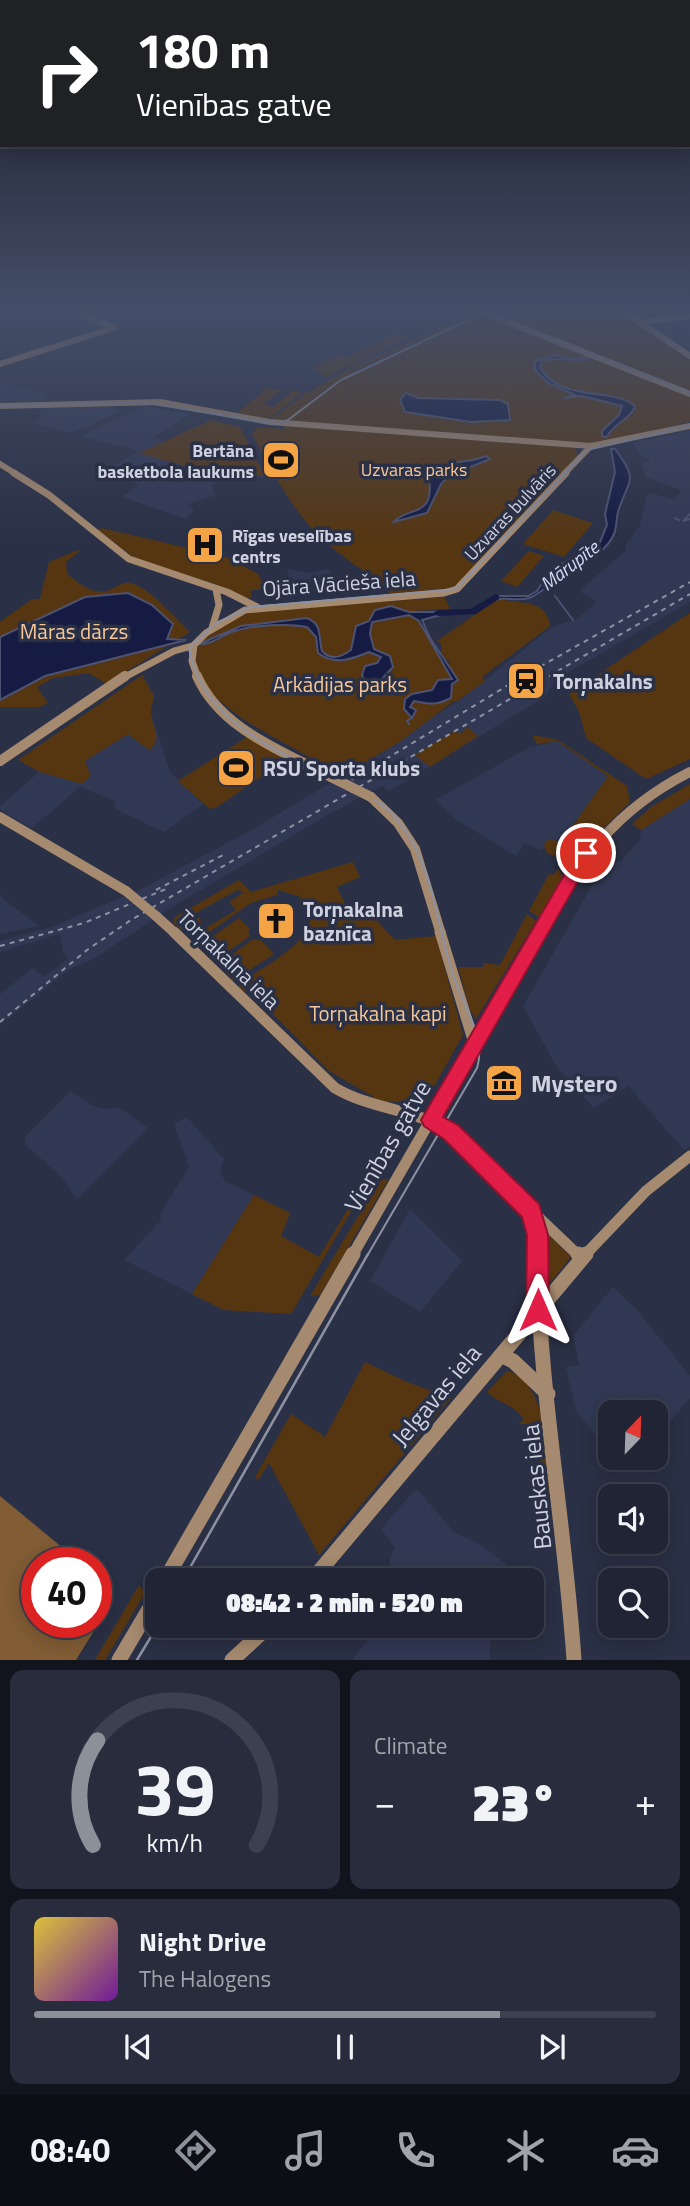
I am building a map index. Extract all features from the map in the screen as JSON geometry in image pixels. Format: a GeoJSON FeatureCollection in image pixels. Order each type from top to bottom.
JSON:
{"type":"FeatureCollection","features":[{"type":"Feature","properties":{"kind":"street"},"geometry":{"type":"LineString","coordinates":[[0,406],[165,402],[301,427],[590,448],[690,427]]}},
{"type":"Feature","properties":{"kind":"street","name":"Uzvaras bulvāris"},"geometry":{"type":"LineString","coordinates":[[451,592],[462,586],[590,448]]}},
{"type":"Feature","properties":{"kind":"street"},"geometry":{"type":"LineString","coordinates":[[0,464],[49,495],[129,559],[216,589],[257,607]]}},
{"type":"Feature","properties":{"kind":"street"},"geometry":{"type":"LineString","coordinates":[[212,629],[219,605],[216,589]]}},
{"type":"Feature","properties":{"kind":"street","name":"Ojāra Vācieša iela"},"geometry":{"type":"LineString","coordinates":[[0,761],[138,670],[194,643],[238,612],[257,607],[451,592]]}},
{"type":"Feature","properties":{"kind":"street"},"geometry":{"type":"LineString","coordinates":[[194,643],[191,658],[199,684],[222,712],[372,798],[398,823],[415,849],[474,1044]]}},
{"type":"Feature","properties":{"kind":"street","name":"Vienības gatve"},"geometry":{"type":"LineString","coordinates":[[172,1568],[586,853],[621,816],[648,796],[690,772]]}},
{"type":"Feature","properties":{"kind":"street","name":"Torņakalna iela"},"geometry":{"type":"LineString","coordinates":[[0,817],[126,891],[192,947],[335,1088],[359,1101],[431,1120]]}},
{"type":"Feature","properties":{"kind":"street"},"geometry":{"type":"LineString","coordinates":[[431,1120],[451,1132],[531,1212],[582,1258]]}},
{"type":"Feature","properties":{"kind":"street","name":"Jelgavas iela"},"geometry":{"type":"LineString","coordinates":[[322,1568],[582,1258],[644,1193],[690,1156]]}},
{"type":"Feature","properties":{"kind":"street","name":"Bauskas iela"},"geometry":{"type":"LineString","coordinates":[[531,1212],[538,1235],[538,1310],[568,1567],[574,1660]]}},
{"type":"Feature","properties":{"kind":"street"},"geometry":{"type":"LineString","coordinates":[[502,1355],[513,1361],[548,1394]]}},
{"type":"Feature","properties":{"kind":"street"},"geometry":{"type":"LineString","coordinates":[[119,1660],[145,1616]]}},
{"type":"Feature","properties":{"kind":"street"},"geometry":{"type":"LineString","coordinates":[[232,1660],[256,1638]]}},
{"type":"Feature","properties":{"kind":"shaded area"},"geometry":{"type":"Polygon","coordinates":[[[0,389],[30,389],[47,393],[45,401],[0,402],[0,389]]]}},
{"type":"Feature","properties":{"kind":"shaded area"},"geometry":{"type":"Polygon","coordinates":[[[112,404],[118,412],[72,433],[34,424],[40,416],[41,407],[112,404]]]}},
{"type":"Feature","properties":{"kind":"shaded area"},"geometry":{"type":"Polygon","coordinates":[[[144,406],[190,414],[155,437],[164,442],[211,420],[240,427],[265,477],[216,481],[211,486],[216,495],[188,504],[194,511],[186,519],[122,497],[139,485],[102,472],[139,451],[81,436],[144,406]]]}},
{"type":"Feature","properties":{"kind":"shaded area","name":"Torņakalns"},"geometry":{"type":"Polygon","coordinates":[[[690,431],[690,602],[555,680],[546,696],[389,791],[382,786],[331,813],[174,906],[92,960],[71,968],[0,1025],[0,994],[33,968],[44,977],[69,958],[63,952],[60,934],[0,952],[0,941],[51,927],[141,889],[250,831],[401,741],[419,725],[457,702],[552,627],[577,619],[596,602],[579,591],[625,551],[626,544],[640,525],[648,492],[675,500],[681,490],[645,477],[642,464],[649,461],[649,458],[641,457],[632,443],[690,431]]]}},
{"type":"Feature","properties":{"kind":"shaded area"},"geometry":{"type":"Polygon","coordinates":[[[288,569],[308,573],[329,569],[334,579],[360,576],[367,583],[312,586],[311,582],[304,582],[302,587],[291,589],[291,583],[287,583],[288,569]]]}},
{"type":"Feature","properties":{"kind":"shaded area"},"geometry":{"type":"Polygon","coordinates":[[[143,675],[154,696],[150,710],[170,772],[203,804],[164,832],[115,809],[115,801],[80,787],[32,828],[0,810],[0,806],[39,772],[18,760],[143,675]]]}},
{"type":"Feature","properties":{"kind":"shaded area"},"geometry":{"type":"Polygon","coordinates":[[[557,741],[608,776],[561,842],[541,850],[524,843],[516,856],[458,821],[435,800],[530,747],[557,741]]]}},
{"type":"Feature","properties":{"kind":"shaded area"},"geometry":{"type":"Polygon","coordinates":[[[690,799],[690,1146],[684,1150],[628,1086],[594,1108],[556,1066],[523,1006],[605,863],[621,861],[640,840],[641,830],[690,799]]]}},
{"type":"Feature","properties":{"kind":"shaded area"},"geometry":{"type":"Polygon","coordinates":[[[0,895],[6,901],[39,926],[0,934],[0,895]]]}},
{"type":"Feature","properties":{"kind":"shaded area"},"geometry":{"type":"Polygon","coordinates":[[[71,1091],[91,1105],[106,1109],[119,1107],[148,1128],[77,1199],[62,1178],[25,1144],[26,1136],[71,1091]]]}},
{"type":"Feature","properties":{"kind":"shaded area"},"geometry":{"type":"Polygon","coordinates":[[[187,1117],[224,1159],[220,1174],[227,1182],[254,1195],[192,1294],[124,1260],[161,1220],[161,1212],[189,1167],[174,1124],[187,1117]]]}},
{"type":"Feature","properties":{"kind":"shaded area"},"geometry":{"type":"Polygon","coordinates":[[[410,1209],[462,1261],[420,1312],[370,1281],[410,1209]]]}},
{"type":"Feature","properties":{"kind":"shaded area"},"geometry":{"type":"Polygon","coordinates":[[[613,1287],[639,1312],[690,1376],[690,1398],[668,1425],[668,1400],[598,1400],[598,1438],[576,1411],[566,1367],[579,1365],[573,1336],[613,1287]]]}},
{"type":"Feature","properties":{"kind":"shaded area"},"geometry":{"type":"Polygon","coordinates":[[[418,1490],[454,1532],[479,1544],[506,1564],[504,1568],[390,1568],[390,1557],[395,1548],[381,1529],[414,1491],[418,1490]]]}},
{"type":"Feature","properties":{"kind":"shaded area"},"geometry":{"type":"Polygon","coordinates":[[[0,1496],[62,1547],[21,1547],[21,1638],[90,1638],[76,1660],[0,1660],[0,1496]]]}},
{"type":"Feature","properties":{"kind":"shaded area"},"geometry":{"type":"Polygon","coordinates":[[[370,1638],[490,1638],[490,1660],[352,1660],[370,1638]]]}},
{"type":"Feature","properties":{"kind":"green space","name":"Uzvaras parks"},"geometry":{"type":"Polygon","coordinates":[[[263,389],[282,389],[264,404],[273,407],[293,390],[303,392],[273,416],[307,392],[318,396],[309,392],[313,389],[690,389],[690,422],[574,449],[578,455],[458,584],[446,590],[390,594],[317,534],[295,508],[277,479],[252,434],[257,427],[286,429],[283,427],[290,420],[249,416],[238,412],[265,390],[263,389]]]}},
{"type":"Feature","properties":{"kind":"green space"},"geometry":{"type":"Polygon","coordinates":[[[211,420],[240,427],[264,475],[212,479],[182,465],[139,453],[211,420]]]}},
{"type":"Feature","properties":{"kind":"green space"},"geometry":{"type":"Polygon","coordinates":[[[553,510],[593,523],[564,557],[523,544],[553,510]]]}},
{"type":"Feature","properties":{"kind":"green space"},"geometry":{"type":"Polygon","coordinates":[[[102,528],[247,562],[245,567],[258,574],[264,585],[261,590],[251,590],[251,598],[246,598],[215,584],[136,559],[98,530],[102,528]]]}},
{"type":"Feature","properties":{"kind":"green space","name":"Māras dārzs"},"geometry":{"type":"Polygon","coordinates":[[[80,551],[66,562],[67,574],[77,582],[98,591],[110,590],[125,583],[138,586],[154,597],[190,632],[106,684],[89,673],[53,678],[37,687],[48,703],[40,707],[0,707],[0,622],[32,599],[40,599],[49,562],[80,551]]]}},
{"type":"Feature","properties":{"kind":"green space"},"geometry":{"type":"Polygon","coordinates":[[[529,551],[544,556],[517,587],[501,581],[529,551]]]}},
{"type":"Feature","properties":{"kind":"green space","name":"Arkādijas parks"},"geometry":{"type":"Polygon","coordinates":[[[445,597],[450,609],[411,611],[448,664],[451,664],[441,653],[441,644],[437,641],[499,598],[537,607],[543,611],[550,626],[482,677],[485,681],[401,741],[346,774],[321,764],[246,721],[212,692],[200,676],[196,659],[201,641],[239,616],[258,611],[445,597]]]}},
{"type":"Feature","properties":{"kind":"green space"},"geometry":{"type":"Polygon","coordinates":[[[690,613],[690,759],[646,779],[586,738],[579,712],[569,694],[690,613]]]}},
{"type":"Feature","properties":{"kind":"green space"},"geometry":{"type":"Polygon","coordinates":[[[142,675],[154,696],[151,711],[156,742],[149,750],[128,734],[85,761],[91,776],[82,784],[40,772],[18,760],[142,675]]]}},
{"type":"Feature","properties":{"kind":"green space"},"geometry":{"type":"Polygon","coordinates":[[[467,727],[478,736],[430,767],[415,755],[453,732],[462,733],[467,727]]]}},
{"type":"Feature","properties":{"kind":"green space"},"geometry":{"type":"Polygon","coordinates":[[[532,735],[558,740],[627,786],[630,802],[570,862],[547,853],[544,845],[548,839],[561,842],[608,776],[557,741],[537,744],[532,735]]]}},
{"type":"Feature","properties":{"kind":"green space","name":"RSU Sporta klubs"},"geometry":{"type":"Polygon","coordinates":[[[247,737],[285,760],[217,807],[210,809],[178,781],[247,737]]]}},
{"type":"Feature","properties":{"kind":"green space"},"geometry":{"type":"Polygon","coordinates":[[[690,784],[690,799],[641,830],[632,824],[651,807],[690,784]]]}},
{"type":"Feature","properties":{"kind":"green space","name":"Torņakalna kapi"},"geometry":{"type":"Polygon","coordinates":[[[353,862],[360,877],[337,887],[349,913],[363,906],[395,940],[436,936],[463,1035],[426,1101],[382,1102],[329,1071],[248,989],[243,992],[239,987],[239,983],[277,959],[303,936],[309,924],[309,913],[299,902],[301,897],[278,890],[277,895],[251,903],[205,935],[192,921],[181,930],[173,923],[175,917],[239,880],[251,892],[353,862]],[[237,890],[192,915],[196,919],[199,917],[204,929],[236,910],[229,902],[244,892],[237,890]]]}},
{"type":"Feature","properties":{"kind":"green space"},"geometry":{"type":"Polygon","coordinates":[[[558,869],[563,876],[539,917],[529,911],[549,874],[553,875],[558,869]]]}},
{"type":"Feature","properties":{"kind":"green space"},"geometry":{"type":"Polygon","coordinates":[[[527,914],[536,921],[476,1019],[470,1010],[458,967],[483,967],[483,963],[500,965],[527,914]]]}},
{"type":"Feature","properties":{"kind":"green space"},"geometry":{"type":"Polygon","coordinates":[[[239,918],[250,929],[250,936],[216,960],[199,946],[239,918]]]}},
{"type":"Feature","properties":{"kind":"green space"},"geometry":{"type":"Polygon","coordinates":[[[253,939],[262,941],[274,954],[233,981],[219,964],[253,939]]]}},
{"type":"Feature","properties":{"kind":"green space"},"geometry":{"type":"Polygon","coordinates":[[[369,1174],[370,1179],[291,1314],[224,1310],[192,1294],[254,1195],[290,1213],[281,1236],[319,1257],[369,1174]]]}},
{"type":"Feature","properties":{"kind":"green space"},"geometry":{"type":"Polygon","coordinates":[[[389,1179],[320,1295],[310,1296],[380,1180],[389,1179]]]}},
{"type":"Feature","properties":{"kind":"green space"},"geometry":{"type":"Polygon","coordinates":[[[548,1234],[571,1257],[551,1282],[547,1279],[548,1234]]]}},
{"type":"Feature","properties":{"kind":"green space"},"geometry":{"type":"Polygon","coordinates":[[[365,1362],[407,1382],[451,1398],[319,1555],[269,1463],[258,1480],[255,1477],[291,1414],[325,1437],[365,1362]]]}},
{"type":"Feature","properties":{"kind":"green space"},"geometry":{"type":"Polygon","coordinates":[[[507,1371],[525,1381],[541,1412],[552,1495],[540,1489],[537,1425],[519,1424],[524,1419],[520,1414],[487,1392],[507,1371]]]}},
{"type":"Feature","properties":{"kind":"green space"},"geometry":{"type":"Polygon","coordinates":[[[139,1585],[145,1593],[105,1660],[95,1660],[108,1638],[112,1638],[112,1631],[139,1585]]]}},
{"type":"Feature","properties":{"kind":"water"},"geometry":{"type":"Polygon","coordinates":[[[563,389],[616,397],[635,407],[607,437],[602,436],[602,431],[619,415],[622,406],[582,396],[564,398],[575,395],[563,389]]]}},
{"type":"Feature","properties":{"kind":"water"},"geometry":{"type":"Polygon","coordinates":[[[406,393],[418,398],[500,400],[508,404],[510,420],[471,422],[405,412],[400,400],[406,393]]]}},
{"type":"Feature","properties":{"kind":"water"},"geometry":{"type":"Polygon","coordinates":[[[611,449],[615,449],[623,460],[630,480],[610,542],[597,554],[559,576],[534,596],[494,600],[483,607],[480,605],[495,596],[528,596],[537,591],[551,570],[600,542],[607,525],[605,514],[615,472],[611,449]]]}},
{"type":"Feature","properties":{"kind":"water"},"geometry":{"type":"Polygon","coordinates":[[[486,456],[490,459],[450,475],[441,484],[427,513],[394,522],[424,506],[430,491],[429,477],[434,471],[486,456]]]}},
{"type":"Feature","properties":{"kind":"water","name":"Māras dārzs"},"geometry":{"type":"Polygon","coordinates":[[[128,593],[152,605],[173,624],[167,639],[186,640],[45,676],[0,700],[0,637],[85,597],[128,593]]]}},
{"type":"Feature","properties":{"kind":"water"},"geometry":{"type":"Polygon","coordinates":[[[391,606],[409,612],[452,612],[422,620],[430,638],[458,680],[452,684],[451,698],[433,704],[414,701],[410,707],[416,710],[412,718],[404,709],[405,699],[412,694],[432,690],[438,680],[452,679],[419,621],[409,615],[372,622],[370,634],[374,649],[390,656],[393,667],[376,685],[364,680],[362,675],[365,666],[377,663],[381,657],[369,652],[344,660],[324,657],[318,653],[316,637],[307,627],[251,627],[230,632],[209,643],[199,644],[241,626],[306,618],[315,623],[319,631],[322,651],[336,657],[351,650],[356,626],[369,621],[375,610],[391,606]]]}},
{"type":"Feature","properties":{"kind":"waterway"},"geometry":{"type":"LineString","coordinates":[[690,514],[683,521],[690,519]]}},
{"type":"Feature","properties":{"kind":"waterway"},"geometry":{"type":"LineString","coordinates":[[675,518],[679,520]]}},
{"type":"Feature","properties":{"kind":"waterway"},"geometry":{"type":"LineString","coordinates":[[555,596],[573,620]]}},
{"type":"Feature","properties":{"kind":"waterway","name":"Mārupīte"},"geometry":{"type":"LineString","coordinates":[[438,613],[472,612],[496,597]]}},
{"type":"Feature","properties":{"kind":"waterway"},"geometry":{"type":"LineString","coordinates":[[409,724],[407,721],[411,718]]}},
{"type":"Feature","properties":{"kind":"tram line"},"geometry":{"type":"LineString","coordinates":[[0,406],[141,402],[276,424],[288,420],[328,389]]}},
{"type":"Feature","properties":{"kind":"tram line"},"geometry":{"type":"LineString","coordinates":[[684,389],[690,392]]}},
{"type":"Feature","properties":{"kind":"tram line"},"geometry":{"type":"LineString","coordinates":[[367,1256],[477,1068],[479,1044],[476,1032],[452,972],[424,868],[405,831],[392,814],[375,800],[294,760],[247,732],[209,696],[197,674],[189,648],[216,623],[251,607],[456,589],[587,450],[690,426]]}},
{"type":"Feature","properties":{"kind":"tram line"},"geometry":{"type":"LineString","coordinates":[[190,1568],[368,1254]]}},
{"type":"Feature","properties":{"kind":"tram line"},"geometry":{"type":"LineString","coordinates":[[137,1660],[150,1638]]}},
{"type":"Feature","properties":{"kind":"railway"},"geometry":{"type":"LineString","coordinates":[[343,785],[520,678],[690,582]]}},
{"type":"Feature","properties":{"kind":"railway"},"geometry":{"type":"LineString","coordinates":[[0,1022],[87,950],[131,920],[690,594]]}},
{"type":"Feature","properties":{"kind":"railway"},"geometry":{"type":"LineString","coordinates":[[156,890],[225,854]]}},
{"type":"Feature","properties":{"kind":"railway"},"geometry":{"type":"LineString","coordinates":[[0,946],[84,923],[166,889]]}},
{"type":"Feature","properties":{"kind":"place","name":"Bertāna basketbola laukums"},"geometry":{"type":"Point","coordinates":[281,460]}},
{"type":"Feature","properties":{"kind":"place","name":"Rīgas veselības centrs"},"geometry":{"type":"Point","coordinates":[205,545]}},
{"type":"Feature","properties":{"kind":"place","name":"Torņakalns"},"geometry":{"type":"Point","coordinates":[526,681]}},
{"type":"Feature","properties":{"kind":"place","name":"RSU Sporta klubs"},"geometry":{"type":"Point","coordinates":[236,768]}},
{"type":"Feature","properties":{"kind":"place","name":"Torņakalna baznīca"},"geometry":{"type":"Point","coordinates":[276,921]}},
{"type":"Feature","properties":{"kind":"place","name":"Mystero"},"geometry":{"type":"Point","coordinates":[504,1083]}},
{"type":"Feature","properties":{"kind":"route"},"geometry":{"type":"LineString","coordinates":[[538,1310],[538,1235],[531,1212],[451,1132],[431,1120],[586,853]]}}]}
